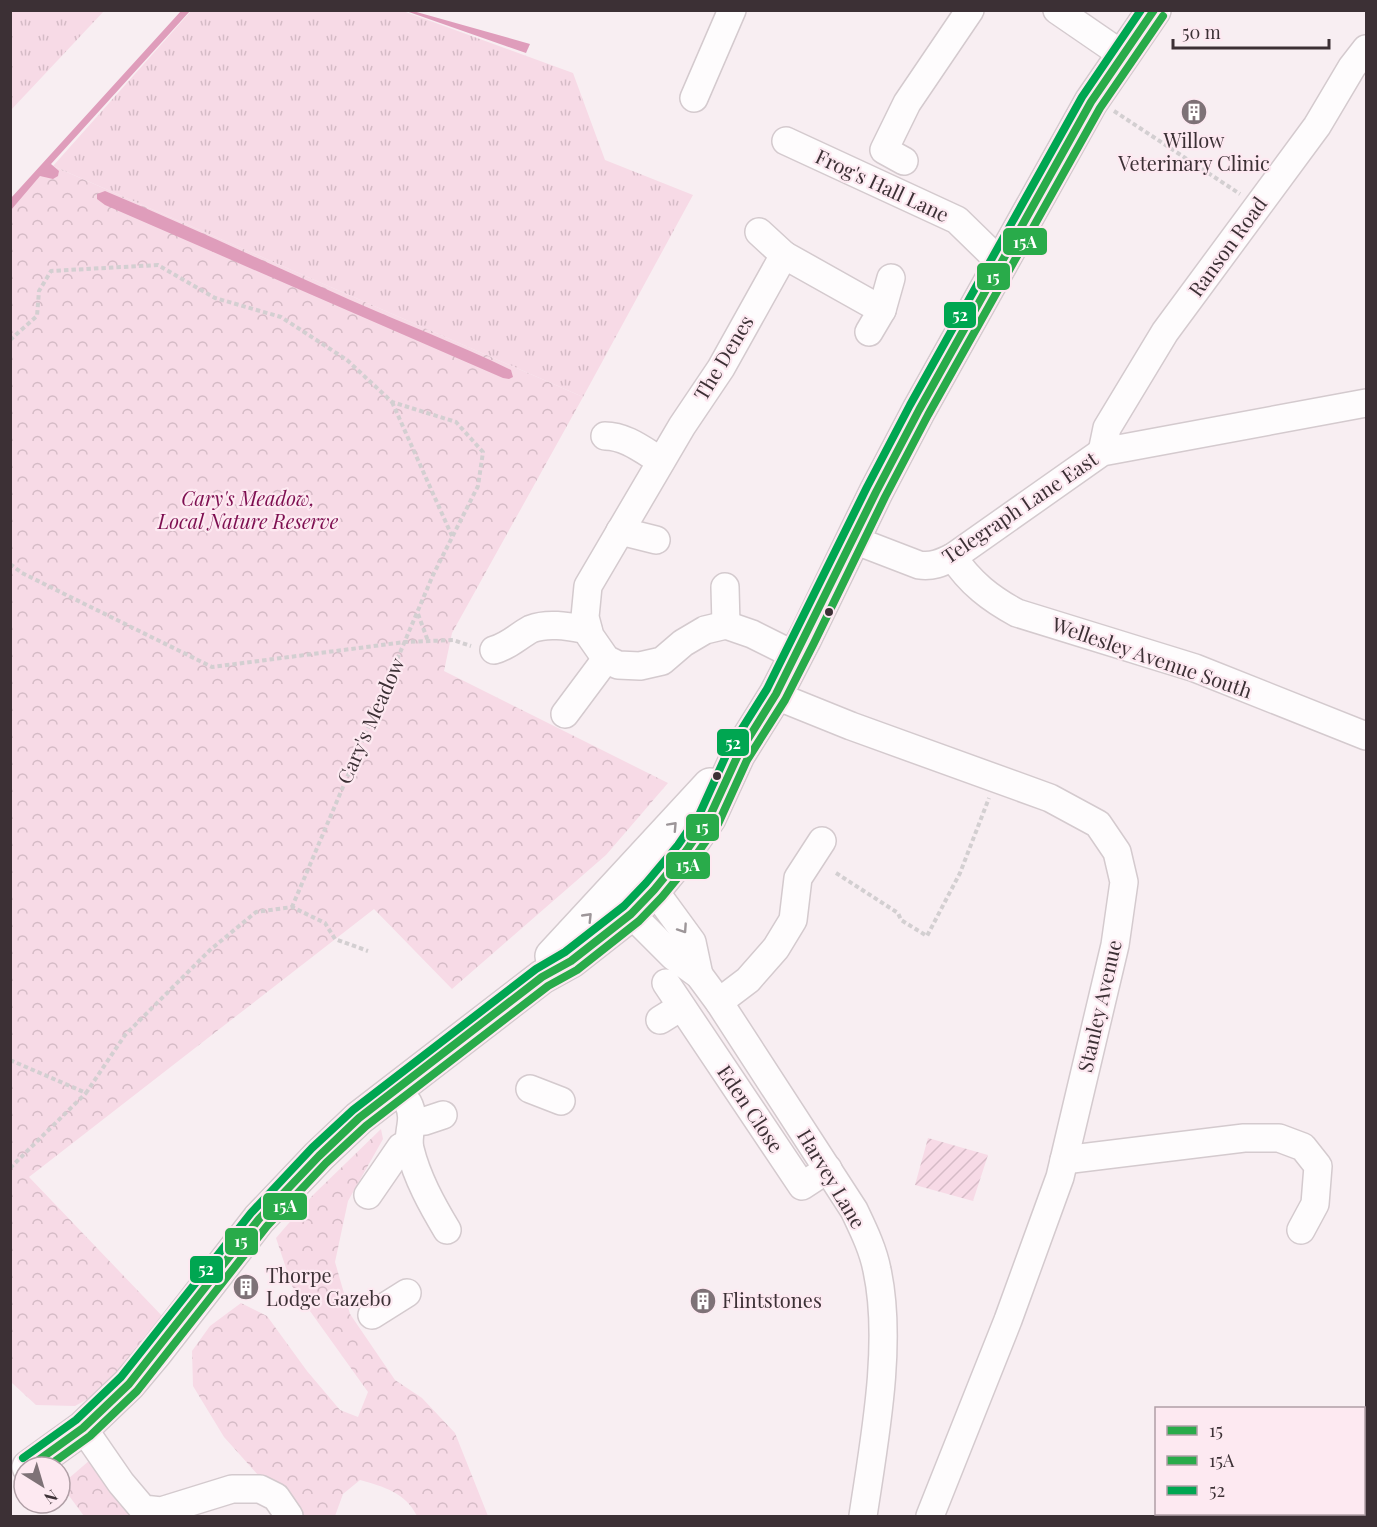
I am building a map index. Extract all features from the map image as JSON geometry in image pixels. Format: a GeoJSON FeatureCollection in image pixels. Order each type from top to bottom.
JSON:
{"type":"FeatureCollection","features":[{"type":"Feature","properties":{"kind":"main road"},"geometry":{"type":"LineString","coordinates":[[45,1455],[82,1428],[129,1384],[259,1220],[351,1126],[542,976],[554,952],[621,903],[644,879],[738,755],[776,694],[876,492],[1000,262],[1091,102],[1154,10]]}},
{"type":"Feature","properties":{"kind":"street"},"geometry":{"type":"LineString","coordinates":[[693,98],[732,10]]}},
{"type":"Feature","properties":{"kind":"street"},"geometry":{"type":"LineString","coordinates":[[904,161],[884,150],[907,103],[970,10]]}},
{"type":"Feature","properties":{"kind":"street"},"geometry":{"type":"LineString","coordinates":[[1058,10],[1124,56]]}},
{"type":"Feature","properties":{"kind":"street","name":"Ranson Road"},"geometry":{"type":"LineString","coordinates":[[1102,452],[1107,428],[1165,333],[1317,126],[1366,49]]}},
{"type":"Feature","properties":{"kind":"street","name":"Frog's Hall Lane"},"geometry":{"type":"LineString","coordinates":[[786,141],[957,220],[1000,262]]}},
{"type":"Feature","properties":{"kind":"street"},"geometry":{"type":"LineString","coordinates":[[759,232],[784,255],[875,321],[891,278]]}},
{"type":"Feature","properties":{"kind":"street","name":"The Denes"},"geometry":{"type":"LineString","coordinates":[[606,659],[588,630],[585,617],[588,586],[682,426],[721,368],[784,255]]}},
{"type":"Feature","properties":{"kind":"street","name":"Telegraph Lane East"},"geometry":{"type":"LineString","coordinates":[[854,540],[919,566],[939,564],[953,557],[1102,452],[1366,403]]}},
{"type":"Feature","properties":{"kind":"street"},"geometry":{"type":"LineString","coordinates":[[605,436],[616,436],[623,439],[661,461]]}},
{"type":"Feature","properties":{"kind":"street"},"geometry":{"type":"LineString","coordinates":[[620,531],[656,540]]}},
{"type":"Feature","properties":{"kind":"street","name":"Wellesley Avenue South"},"geometry":{"type":"LineString","coordinates":[[953,557],[975,585],[1017,613],[1195,668],[1366,736]]}},
{"type":"Feature","properties":{"kind":"street"},"geometry":{"type":"LineString","coordinates":[[725,587],[726,625]]}},
{"type":"Feature","properties":{"kind":"street"},"geometry":{"type":"LineString","coordinates":[[494,650],[504,647],[533,628],[551,625],[588,630]]}},
{"type":"Feature","properties":{"kind":"street"},"geometry":{"type":"LineString","coordinates":[[565,714],[606,659],[618,665],[640,666],[662,660],[683,643],[705,630],[726,625],[752,634],[796,656]]}},
{"type":"Feature","properties":{"kind":"street","name":"Stanley Avenue"},"geometry":{"type":"LineString","coordinates":[[776,694],[851,726],[1050,798],[1098,824],[1117,852],[1124,882],[1115,945],[1060,1178],[933,1516]]}},
{"type":"Feature","properties":{"kind":"street"},"geometry":{"type":"LineString","coordinates":[[719,1002],[748,980],[776,948],[793,920],[798,878],[822,841]]}},
{"type":"Feature","properties":{"kind":"street","name":"Harvey Lane"},"geometry":{"type":"LineString","coordinates":[[644,879],[692,942],[699,975]]}},
{"type":"Feature","properties":{"kind":"street","name":"Harvey Lane"},"geometry":{"type":"LineString","coordinates":[[621,903],[674,956],[699,975],[719,1002],[854,1210],[867,1240],[877,1269],[883,1312],[882,1378],[863,1516]]}},
{"type":"Feature","properties":{"kind":"street","name":"Eden Close"},"geometry":{"type":"LineString","coordinates":[[666,983],[671,1013],[802,1186],[828,1169]]}},
{"type":"Feature","properties":{"kind":"street"},"geometry":{"type":"LineString","coordinates":[[530,1089],[561,1101]]}},
{"type":"Feature","properties":{"kind":"street"},"geometry":{"type":"LineString","coordinates":[[394,1091],[408,1103],[411,1135],[424,1190],[447,1230]]}},
{"type":"Feature","properties":{"kind":"street"},"geometry":{"type":"LineString","coordinates":[[368,1195],[411,1135],[425,1121],[443,1115]]}},
{"type":"Feature","properties":{"kind":"street"},"geometry":{"type":"LineString","coordinates":[[1064,1160],[1245,1138],[1279,1138],[1303,1147],[1318,1166],[1315,1204],[1301,1230]]}},
{"type":"Feature","properties":{"kind":"street"},"geometry":{"type":"LineString","coordinates":[[372,1315],[407,1293]]}},
{"type":"Feature","properties":{"kind":"street"},"geometry":{"type":"LineString","coordinates":[[82,1428],[121,1484],[143,1509],[161,1511],[232,1489],[260,1489],[276,1497],[289,1516]]}},
{"type":"Feature","properties":{"kind":"path"},"geometry":{"type":"LineString","coordinates":[[1107,107],[1259,206]]}},
{"type":"Feature","properties":{"kind":"path","name":"Cary's Meadow"},"geometry":{"type":"LineString","coordinates":[[10,340],[37,316],[39,291],[51,271],[158,264],[215,298],[281,318],[347,360],[392,402],[453,536]]}},
{"type":"Feature","properties":{"kind":"path","name":"Cary's Meadow"},"geometry":{"type":"LineString","coordinates":[[292,907],[417,613],[478,486],[483,452],[456,422],[392,402]]}},
{"type":"Feature","properties":{"kind":"path"},"geometry":{"type":"LineString","coordinates":[[10,564],[22,573],[212,667],[405,642],[453,640],[484,650],[494,650]]}},
{"type":"Feature","properties":{"kind":"path"},"geometry":{"type":"LineString","coordinates":[[417,613],[428,641]]}},
{"type":"Feature","properties":{"kind":"path"},"geometry":{"type":"LineString","coordinates":[[836,873],[898,913],[901,920],[927,936],[960,873],[996,777]]}},
{"type":"Feature","properties":{"kind":"path"},"geometry":{"type":"LineString","coordinates":[[10,1168],[86,1093],[125,1035],[210,950],[256,912],[292,907],[325,923],[335,939],[368,951]]}},
{"type":"Feature","properties":{"kind":"path"},"geometry":{"type":"LineString","coordinates":[[10,1060],[86,1093]]}},
{"type":"Feature","properties":{"kind":"green space"},"geometry":{"type":"Polygon","coordinates":[[[10,11],[104,11],[11,110],[10,11]]]}},
{"type":"Feature","properties":{"kind":"green space"},"geometry":{"type":"Polygon","coordinates":[[[191,11],[403,11],[573,73],[605,160],[693,195],[583,397],[53,166],[191,11]]]}},
{"type":"Feature","properties":{"kind":"green space","name":"Cary's Meadow, Local Nature Reserve"},"geometry":{"type":"Polygon","coordinates":[[[46,163],[583,397],[452,633],[444,671],[668,783],[606,855],[452,989],[374,909],[29,1177],[164,1318],[104,1390],[75,1406],[36,1405],[11,1382],[10,204],[46,163]]]}},
{"type":"Feature","properties":{"kind":"green space"},"geometry":{"type":"Polygon","coordinates":[[[381,1129],[383,1139],[348,1201],[335,1262],[350,1314],[395,1380],[422,1398],[455,1433],[488,1516],[417,1516],[400,1496],[385,1488],[360,1480],[343,1494],[335,1516],[291,1516],[276,1495],[224,1437],[193,1386],[192,1351],[210,1326],[241,1303],[267,1316],[307,1371],[340,1410],[358,1417],[368,1392],[292,1286],[276,1238],[313,1195],[381,1129]]]}},
{"type":"Feature","properties":{"kind":"green space"},"geometry":{"type":"Polygon","coordinates":[[[928,1138],[988,1155],[973,1201],[915,1185],[928,1138]]]}},
{"type":"Feature","properties":{"kind":"green space"},"geometry":{"type":"Polygon","coordinates":[[[97,1454],[142,1516],[84,1516],[72,1500],[72,1476],[97,1454]]]}},
{"type":"Feature","properties":{"kind":"green space"},"geometry":{"type":"Polygon","coordinates":[[[1366,1474],[1366,1516],[1358,1516],[1365,1515],[1366,1474]]]}},
{"type":"Feature","properties":{"kind":"shaded area"},"geometry":{"type":"Polygon","coordinates":[[[181,11],[190,11],[51,164],[59,171],[58,176],[53,179],[40,176],[11,210],[11,198],[181,11]]]}},
{"type":"Feature","properties":{"kind":"shaded area"},"geometry":{"type":"Polygon","coordinates":[[[406,11],[413,11],[530,44],[526,53],[406,11]]]}},
{"type":"Feature","properties":{"kind":"shaded area"},"geometry":{"type":"Polygon","coordinates":[[[105,191],[491,360],[511,370],[513,377],[503,378],[105,205],[97,199],[97,194],[105,191]]]}},
{"type":"Feature","properties":{"kind":"transit line","name":"52"},"geometry":{"type":"LineString","coordinates":[[27,1455],[76,1420],[121,1377],[251,1213],[312,1148],[353,1110],[536,969],[565,952],[624,906],[678,845],[700,813],[728,751],[767,689],[910,405],[1082,97],[1141,10]]}},
{"type":"Feature","properties":{"kind":"transit line","name":"15"},"geometry":{"type":"LineString","coordinates":[[46,1455],[83,1428],[129,1384],[259,1219],[359,1118],[542,977],[571,961],[631,914],[686,851],[709,818],[738,755],[776,694],[919,410],[1091,102],[1154,10]]}},
{"type":"Feature","properties":{"kind":"transit line","name":"15A"},"geometry":{"type":"LineString","coordinates":[[64,1455],[90,1436],[137,1391],[267,1226],[326,1163],[366,1126],[548,986],[577,970],[639,921],[694,858],[718,824],[747,760],[785,700],[928,415],[1100,108],[1163,16]]}},
{"type":"Feature","properties":{"kind":"place","name":"Willow Veterinary Clinic"},"geometry":{"type":"Point","coordinates":[1194,112]}},
{"type":"Feature","properties":{"kind":"place","name":"Thorpe Lodge Gazebo"},"geometry":{"type":"Point","coordinates":[246,1287]}},
{"type":"Feature","properties":{"kind":"place","name":"Flintstones"},"geometry":{"type":"Point","coordinates":[703,1301]}}]}
